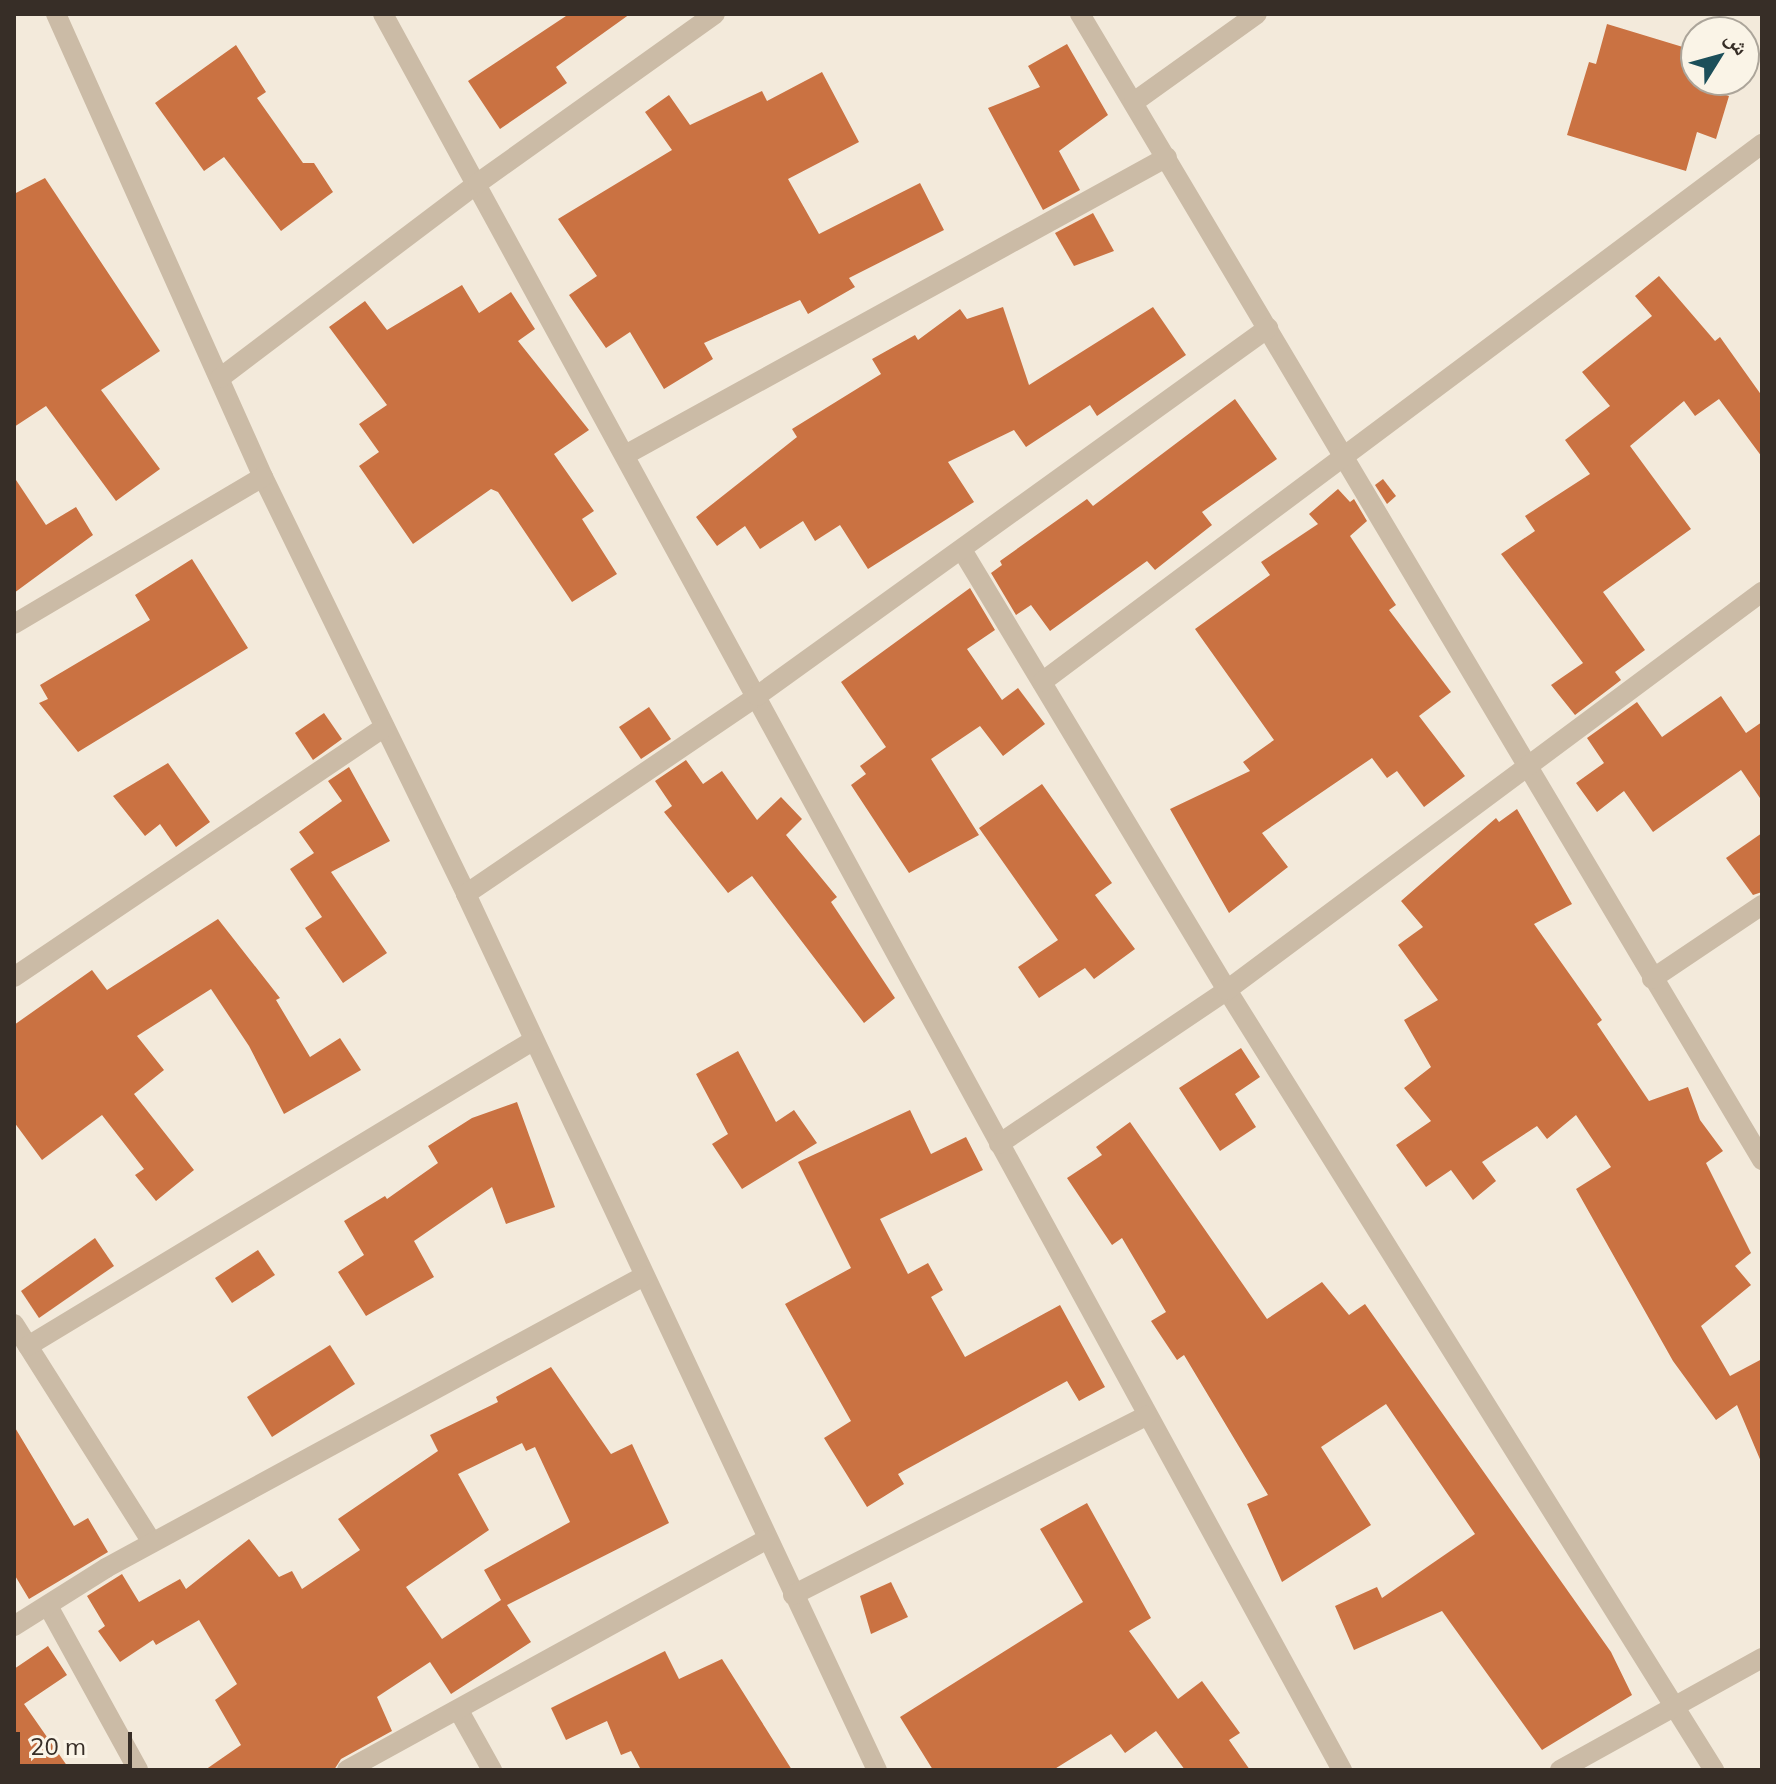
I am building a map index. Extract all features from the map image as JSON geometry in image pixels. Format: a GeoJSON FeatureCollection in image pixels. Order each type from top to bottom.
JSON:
{"type":"FeatureCollection","features":[{"type":"Feature","properties":{"kind":"street"},"geometry":{"type":"LineString","coordinates":[[56,14],[263,477],[466,894],[765,1540],[877,1770]]}},
{"type":"Feature","properties":{"kind":"street"},"geometry":{"type":"LineString","coordinates":[[383,14],[627,454],[1146,1416],[1342,1770]]}},
{"type":"Feature","properties":{"kind":"street"},"geometry":{"type":"LineString","coordinates":[[220,378],[478,183],[715,14]]}},
{"type":"Feature","properties":{"kind":"street"},"geometry":{"type":"LineString","coordinates":[[1080,14],[1762,1160]]}},
{"type":"Feature","properties":{"kind":"street"},"geometry":{"type":"LineString","coordinates":[[1134,102],[1257,14]]}},
{"type":"Feature","properties":{"kind":"street"},"geometry":{"type":"LineString","coordinates":[[1042,682],[1347,458],[1762,144]]}},
{"type":"Feature","properties":{"kind":"street"},"geometry":{"type":"LineString","coordinates":[[627,454],[1167,157]]}},
{"type":"Feature","properties":{"kind":"street"},"geometry":{"type":"LineString","coordinates":[[466,894],[757,696],[1268,328]]}},
{"type":"Feature","properties":{"kind":"street"},"geometry":{"type":"LineString","coordinates":[[14,624],[263,477]]}},
{"type":"Feature","properties":{"kind":"street"},"geometry":{"type":"LineString","coordinates":[[962,550],[1227,990],[1714,1770]]}},
{"type":"Feature","properties":{"kind":"street"},"geometry":{"type":"LineString","coordinates":[[999,1144],[1227,990],[1762,592]]}},
{"type":"Feature","properties":{"kind":"street"},"geometry":{"type":"LineString","coordinates":[[14,977],[385,727]]}},
{"type":"Feature","properties":{"kind":"street"},"geometry":{"type":"LineString","coordinates":[[1652,979],[1762,905]]}},
{"type":"Feature","properties":{"kind":"street"},"geometry":{"type":"LineString","coordinates":[[28,1346],[534,1040]]}},
{"type":"Feature","properties":{"kind":"street"},"geometry":{"type":"LineString","coordinates":[[14,1626],[152,1542],[644,1276]]}},
{"type":"Feature","properties":{"kind":"street"},"geometry":{"type":"LineString","coordinates":[[14,1324],[152,1542]]}},
{"type":"Feature","properties":{"kind":"street"},"geometry":{"type":"LineString","coordinates":[[793,1595],[1146,1416]]}},
{"type":"Feature","properties":{"kind":"street"},"geometry":{"type":"LineString","coordinates":[[347,1770],[765,1540]]}},
{"type":"Feature","properties":{"kind":"street"},"geometry":{"type":"LineString","coordinates":[[48,1606],[138,1770]]}},
{"type":"Feature","properties":{"kind":"street"},"geometry":{"type":"LineString","coordinates":[[1560,1770],[1762,1658]]}},
{"type":"Feature","properties":{"kind":"street"},"geometry":{"type":"LineString","coordinates":[[459,1711],[492,1770]]}},
{"type":"Feature","properties":{"kind":"building"},"geometry":{"type":"Polygon","coordinates":[[[569,14],[630,14],[556,67],[567,83],[500,129],[468,81],[569,14]]]}},
{"type":"Feature","properties":{"kind":"building"},"geometry":{"type":"Polygon","coordinates":[[[1607,24],[1680,46],[1680,96],[1729,96],[1716,139],[1697,132],[1686,171],[1567,135],[1589,62],[1596,64],[1607,24]]]}},
{"type":"Feature","properties":{"kind":"building"},"geometry":{"type":"Polygon","coordinates":[[[1067,44],[1108,115],[1059,151],[1080,190],[1043,210],[988,108],[1040,87],[1028,66],[1067,44]]]}},
{"type":"Feature","properties":{"kind":"building"},"geometry":{"type":"Polygon","coordinates":[[[236,45],[266,92],[257,98],[303,163],[314,163],[333,192],[281,231],[224,157],[204,171],[155,103],[236,45]]]}},
{"type":"Feature","properties":{"kind":"building"},"geometry":{"type":"Polygon","coordinates":[[[822,72],[859,142],[788,179],[819,234],[920,183],[944,230],[849,278],[855,287],[808,314],[800,300],[704,343],[713,359],[664,389],[630,332],[606,348],[569,295],[597,276],[558,219],[672,150],[645,112],[669,95],[690,125],[762,91],[767,101],[822,72]]]}},
{"type":"Feature","properties":{"kind":"building"},"geometry":{"type":"Polygon","coordinates":[[[45,178],[160,351],[101,390],[160,469],[116,501],[46,406],[14,427],[14,194],[45,178]]]}},
{"type":"Feature","properties":{"kind":"building"},"geometry":{"type":"Polygon","coordinates":[[[1093,213],[1114,251],[1074,266],[1055,233],[1093,213]]]}},
{"type":"Feature","properties":{"kind":"building"},"geometry":{"type":"Polygon","coordinates":[[[1659,276],[1715,341],[1720,337],[1762,396],[1762,457],[1719,399],[1695,416],[1684,401],[1630,446],[1691,529],[1603,592],[1645,650],[1615,672],[1621,680],[1575,715],[1551,685],[1583,663],[1501,554],[1535,531],[1525,516],[1590,474],[1565,440],[1610,406],[1582,372],[1652,316],[1635,296],[1659,276]]]}},
{"type":"Feature","properties":{"kind":"building"},"geometry":{"type":"Polygon","coordinates":[[[462,285],[479,313],[511,292],[535,329],[518,341],[589,430],[554,454],[594,511],[582,519],[617,574],[572,602],[498,492],[491,489],[413,544],[359,466],[379,452],[359,424],[387,405],[329,327],[365,301],[387,330],[462,285]]]}},
{"type":"Feature","properties":{"kind":"building"},"geometry":{"type":"Polygon","coordinates":[[[1003,307],[1029,385],[1153,307],[1186,355],[1097,416],[1090,405],[1026,447],[1014,430],[948,462],[974,502],[868,569],[840,525],[815,541],[803,521],[760,549],[745,526],[717,546],[696,517],[797,437],[792,429],[881,374],[872,359],[915,335],[918,340],[960,309],[967,319],[1003,307]]]}},
{"type":"Feature","properties":{"kind":"building"},"geometry":{"type":"Polygon","coordinates":[[[1235,399],[1277,459],[1202,512],[1212,525],[1155,570],[1147,561],[1050,631],[1031,605],[1016,615],[991,573],[1002,565],[1000,561],[1087,499],[1093,506],[1235,399]]]}},
{"type":"Feature","properties":{"kind":"building"},"geometry":{"type":"Polygon","coordinates":[[[14,477],[46,525],[76,507],[93,535],[14,593],[14,477]]]}},
{"type":"Feature","properties":{"kind":"building"},"geometry":{"type":"Polygon","coordinates":[[[1383,479],[1396,496],[1387,504],[1375,485],[1383,479]]]}},
{"type":"Feature","properties":{"kind":"building"},"geometry":{"type":"Polygon","coordinates":[[[1338,489],[1350,502],[1354,499],[1367,521],[1350,536],[1396,605],[1389,610],[1451,692],[1419,716],[1465,776],[1424,807],[1397,771],[1387,778],[1372,758],[1262,833],[1288,867],[1229,913],[1170,809],[1250,771],[1243,762],[1274,740],[1195,629],[1270,575],[1261,562],[1318,524],[1309,514],[1338,489]]]}},
{"type":"Feature","properties":{"kind":"building"},"geometry":{"type":"Polygon","coordinates":[[[192,559],[248,648],[78,752],[39,703],[48,699],[40,685],[150,620],[135,595],[192,559]]]}},
{"type":"Feature","properties":{"kind":"building"},"geometry":{"type":"Polygon","coordinates":[[[970,588],[995,630],[967,649],[1002,700],[1018,688],[1045,724],[1003,756],[980,726],[931,759],[979,835],[909,873],[851,785],[866,774],[860,766],[886,747],[841,682],[970,588]]]}},
{"type":"Feature","properties":{"kind":"building"},"geometry":{"type":"Polygon","coordinates":[[[1721,696],[1746,733],[1762,722],[1762,801],[1741,770],[1653,832],[1624,791],[1597,812],[1576,783],[1604,763],[1587,738],[1637,702],[1662,737],[1721,696]]]}},
{"type":"Feature","properties":{"kind":"building"},"geometry":{"type":"Polygon","coordinates":[[[649,707],[671,739],[641,759],[619,727],[649,707]]]}},
{"type":"Feature","properties":{"kind":"building"},"geometry":{"type":"Polygon","coordinates":[[[324,713],[342,739],[313,760],[295,733],[324,713]]]}},
{"type":"Feature","properties":{"kind":"building"},"geometry":{"type":"Polygon","coordinates":[[[686,760],[703,784],[722,771],[757,820],[781,797],[802,819],[786,835],[837,897],[831,902],[895,998],[864,1023],[752,876],[728,893],[664,812],[672,806],[655,781],[686,760]]]}},
{"type":"Feature","properties":{"kind":"building"},"geometry":{"type":"Polygon","coordinates":[[[168,763],[210,822],[176,847],[160,824],[145,836],[113,796],[168,763]]]}},
{"type":"Feature","properties":{"kind":"building"},"geometry":{"type":"Polygon","coordinates":[[[349,767],[390,841],[331,872],[387,953],[343,983],[305,928],[322,917],[290,869],[314,853],[299,832],[342,801],[328,781],[349,767]]]}},
{"type":"Feature","properties":{"kind":"building"},"geometry":{"type":"Polygon","coordinates":[[[1042,784],[1112,883],[1095,895],[1135,949],[1094,979],[1085,968],[1039,998],[1018,967],[1058,940],[979,828],[1042,784]]]}},
{"type":"Feature","properties":{"kind":"building"},"geometry":{"type":"Polygon","coordinates":[[[1517,809],[1572,904],[1534,924],[1602,1020],[1597,1024],[1649,1101],[1688,1087],[1700,1120],[1723,1151],[1706,1163],[1751,1253],[1735,1266],[1751,1285],[1701,1326],[1730,1376],[1762,1359],[1762,1464],[1737,1405],[1716,1420],[1673,1361],[1576,1189],[1611,1167],[1576,1115],[1547,1139],[1537,1126],[1482,1162],[1496,1181],[1473,1200],[1451,1170],[1426,1187],[1396,1145],[1431,1121],[1404,1088],[1431,1067],[1404,1020],[1438,1000],[1398,945],[1423,927],[1401,901],[1496,818],[1499,822],[1517,809]]]}},
{"type":"Feature","properties":{"kind":"building"},"geometry":{"type":"Polygon","coordinates":[[[1762,833],[1762,892],[1753,895],[1726,858],[1762,833]]]}},
{"type":"Feature","properties":{"kind":"building"},"geometry":{"type":"Polygon","coordinates":[[[218,919],[280,998],[276,1000],[310,1057],[340,1038],[361,1070],[284,1114],[249,1046],[211,989],[137,1036],[164,1070],[134,1094],[194,1170],[156,1201],[135,1175],[144,1169],[102,1115],[42,1160],[14,1122],[14,1025],[92,970],[107,990],[218,919]]]}},
{"type":"Feature","properties":{"kind":"building"},"geometry":{"type":"Polygon","coordinates":[[[1241,1048],[1260,1077],[1235,1094],[1256,1127],[1220,1151],[1179,1088],[1241,1048]]]}},
{"type":"Feature","properties":{"kind":"building"},"geometry":{"type":"Polygon","coordinates":[[[738,1051],[776,1122],[794,1110],[817,1143],[742,1189],[712,1144],[728,1134],[696,1074],[738,1051]]]}},
{"type":"Feature","properties":{"kind":"building"},"geometry":{"type":"Polygon","coordinates":[[[517,1102],[555,1207],[506,1224],[492,1187],[414,1241],[434,1277],[366,1316],[338,1272],[364,1255],[344,1221],[385,1196],[387,1199],[438,1163],[428,1146],[472,1118],[517,1102]]]}},
{"type":"Feature","properties":{"kind":"building"},"geometry":{"type":"Polygon","coordinates":[[[910,1110],[931,1154],[966,1137],[983,1170],[880,1219],[908,1274],[928,1263],[943,1290],[931,1297],[965,1357],[1060,1305],[1105,1387],[1079,1401],[1067,1381],[898,1474],[904,1484],[867,1507],[824,1438],[851,1421],[785,1304],[851,1268],[798,1162],[910,1110]]]}},
{"type":"Feature","properties":{"kind":"building"},"geometry":{"type":"Polygon","coordinates":[[[1130,1122],[1267,1319],[1322,1282],[1349,1315],[1365,1304],[1611,1652],[1632,1695],[1542,1750],[1442,1611],[1354,1650],[1335,1606],[1377,1587],[1382,1598],[1475,1534],[1386,1404],[1321,1447],[1371,1525],[1282,1582],[1247,1504],[1268,1495],[1184,1355],[1177,1360],[1151,1321],[1166,1312],[1122,1238],[1112,1245],[1067,1178],[1102,1155],[1096,1147],[1130,1122]]]}},
{"type":"Feature","properties":{"kind":"building"},"geometry":{"type":"Polygon","coordinates":[[[95,1238],[114,1266],[39,1318],[21,1291],[95,1238]]]}},
{"type":"Feature","properties":{"kind":"building"},"geometry":{"type":"Polygon","coordinates":[[[258,1250],[275,1275],[232,1303],[215,1278],[258,1250]]]}},
{"type":"Feature","properties":{"kind":"building"},"geometry":{"type":"Polygon","coordinates":[[[330,1345],[355,1384],[272,1437],[247,1397],[330,1345]]]}},
{"type":"Feature","properties":{"kind":"building"},"geometry":{"type":"Polygon","coordinates":[[[551,1367],[611,1454],[632,1444],[669,1523],[507,1605],[531,1642],[451,1694],[430,1662],[377,1697],[392,1731],[341,1759],[334,1770],[205,1770],[241,1745],[215,1700],[237,1684],[199,1620],[156,1645],[153,1640],[120,1662],[98,1631],[105,1626],[87,1596],[122,1574],[139,1602],[180,1579],[186,1589],[249,1539],[279,1577],[292,1571],[302,1589],[360,1550],[338,1519],[438,1451],[430,1435],[498,1402],[496,1397],[551,1367]],[[522,1443],[458,1474],[489,1530],[406,1587],[442,1639],[501,1600],[484,1570],[570,1522],[535,1447],[526,1451],[522,1443]]]}},
{"type":"Feature","properties":{"kind":"building"},"geometry":{"type":"Polygon","coordinates":[[[14,1426],[74,1526],[88,1518],[108,1552],[29,1599],[14,1574],[14,1426]]]}},
{"type":"Feature","properties":{"kind":"building"},"geometry":{"type":"Polygon","coordinates":[[[1087,1503],[1151,1618],[1129,1631],[1178,1699],[1202,1681],[1240,1733],[1229,1740],[1250,1770],[1185,1770],[1156,1731],[1125,1753],[1111,1734],[1053,1770],[933,1770],[900,1717],[1083,1602],[1040,1529],[1087,1503]]]}},
{"type":"Feature","properties":{"kind":"building"},"geometry":{"type":"Polygon","coordinates":[[[891,1582],[908,1617],[871,1634],[860,1596],[891,1582]]]}},
{"type":"Feature","properties":{"kind":"building"},"geometry":{"type":"Polygon","coordinates":[[[48,1646],[67,1675],[24,1704],[70,1770],[14,1770],[14,1669],[48,1646]]]}},
{"type":"Feature","properties":{"kind":"building"},"geometry":{"type":"Polygon","coordinates":[[[665,1651],[679,1679],[722,1659],[792,1770],[641,1770],[631,1751],[621,1755],[607,1721],[566,1740],[551,1708],[665,1651]]]}}]}
